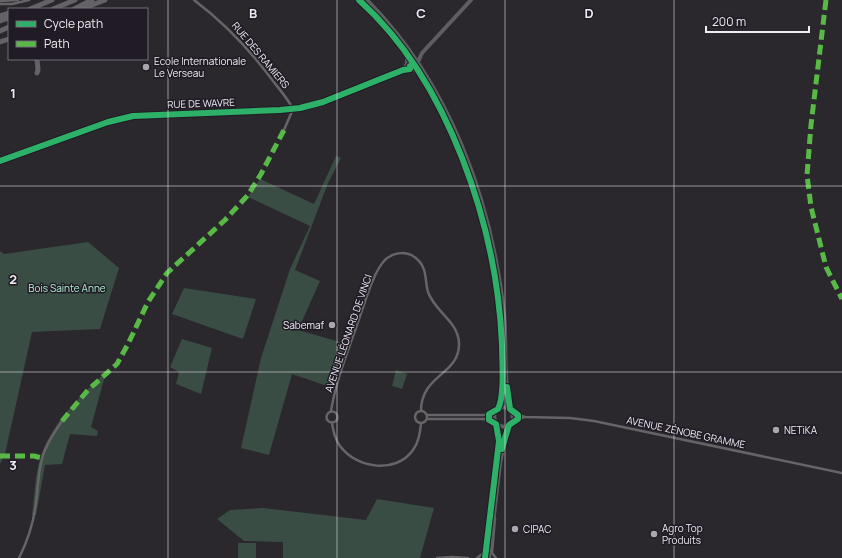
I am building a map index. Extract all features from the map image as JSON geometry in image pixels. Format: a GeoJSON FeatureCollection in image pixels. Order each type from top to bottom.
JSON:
{"type":"FeatureCollection","features":[{"type":"Feature","properties":{"kind":"highway"},"geometry":{"type":"LineString","coordinates":[[32,8],[52,0]]}},
{"type":"Feature","properties":{"kind":"highway"},"geometry":{"type":"LineString","coordinates":[[55,8],[75,0]]}},
{"type":"Feature","properties":{"kind":"highway"},"geometry":{"type":"LineString","coordinates":[[76,8],[92,0]]}},
{"type":"Feature","properties":{"kind":"highway"},"geometry":{"type":"LineString","coordinates":[[85,8],[105,0]]}},
{"type":"Feature","properties":{"kind":"highway"},"geometry":{"type":"LineString","coordinates":[[37,60],[37,73]]}},
{"type":"Feature","properties":{"kind":"main road"},"geometry":{"type":"LineString","coordinates":[[359,0],[408,52],[408,62],[403,70]]}},
{"type":"Feature","properties":{"kind":"main road"},"geometry":{"type":"LineString","coordinates":[[367,0],[384,17],[416,63],[447,114],[468,161],[486,217],[498,270],[504,319],[507,394],[513,419],[503,445],[489,558]]}},
{"type":"Feature","properties":{"kind":"main road"},"geometry":{"type":"LineString","coordinates":[[471,0],[422,53],[416,63],[418,71],[447,123],[463,162],[481,217],[493,266],[499,310],[502,358],[502,392],[494,417],[499,442],[485,558]]}},
{"type":"Feature","properties":{"kind":"main road"},"geometry":{"type":"LineString","coordinates":[[408,52],[422,53]]}},
{"type":"Feature","properties":{"kind":"main road","name":"RUE DE WAVRE"},"geometry":{"type":"LineString","coordinates":[[0,161],[108,122],[133,116],[293,109],[323,102],[403,70],[410,69],[418,71]]}},
{"type":"Feature","properties":{"kind":"main road"},"geometry":{"type":"LineString","coordinates":[[497,410],[504,407],[511,411]]}},
{"type":"Feature","properties":{"kind":"main road"},"geometry":{"type":"LineString","coordinates":[[496,423],[504,427],[511,424]]}},
{"type":"Feature","properties":{"kind":"street"},"geometry":{"type":"LineString","coordinates":[[0,1],[18,0]]}},
{"type":"Feature","properties":{"kind":"street"},"geometry":{"type":"LineString","coordinates":[[0,4],[12,4],[29,0]]}},
{"type":"Feature","properties":{"kind":"street","name":"RUE DES RAMIERS"},"geometry":{"type":"LineString","coordinates":[[194,0],[226,26],[242,43],[293,109]]}},
{"type":"Feature","properties":{"kind":"street"},"geometry":{"type":"LineString","coordinates":[[284,130],[293,109]]}},
{"type":"Feature","properties":{"kind":"street","name":"AVENUE LÉONARD DE VINCI"},"geometry":{"type":"LineString","coordinates":[[400,253],[412,256],[419,260],[424,267],[428,291],[441,312],[455,327],[459,343],[458,351],[453,362],[424,392],[421,401],[421,411],[417,412],[415,417],[416,421],[421,423],[417,442],[413,450],[397,463],[388,466],[378,466],[360,462],[347,452],[341,447],[336,439],[332,423],[326,418],[328,413],[331,412],[337,384],[374,280],[383,262],[389,256],[400,253]]}},
{"type":"Feature","properties":{"kind":"street"},"geometry":{"type":"LineString","coordinates":[[421,411],[425,412],[427,415],[484,415],[497,410]]}},
{"type":"Feature","properties":{"kind":"street","name":"AVENUE ZÉNOBE GRAMME"},"geometry":{"type":"LineString","coordinates":[[511,411],[525,417],[570,418],[594,421],[842,473]]}},
{"type":"Feature","properties":{"kind":"street","name":"AVENUE LÉONARD DE VINCI"},"geometry":{"type":"LineString","coordinates":[[331,412],[335,412],[337,416],[335,421],[332,423]]}},
{"type":"Feature","properties":{"kind":"street","name":"AVENUE ZÉNOBE GRAMME"},"geometry":{"type":"LineString","coordinates":[[511,424],[525,417]]}},
{"type":"Feature","properties":{"kind":"street"},"geometry":{"type":"LineString","coordinates":[[421,423],[427,419],[484,419],[496,423]]}},
{"type":"Feature","properties":{"kind":"street"},"geometry":{"type":"LineString","coordinates":[[19,558],[29,538],[33,522],[38,473],[42,458],[49,442],[62,421]]}},
{"type":"Feature","properties":{"kind":"street"},"geometry":{"type":"LineString","coordinates":[[494,511],[496,521],[492,554],[496,558]]}},
{"type":"Feature","properties":{"kind":"street"},"geometry":{"type":"LineString","coordinates":[[477,558],[485,551]]}},
{"type":"Feature","properties":{"kind":"street"},"geometry":{"type":"LineString","coordinates":[[437,558],[468,558]]}},
{"type":"Feature","properties":{"kind":"green space"},"geometry":{"type":"Polygon","coordinates":[[[336,156],[341,158],[328,183],[295,270],[320,281],[298,330],[347,344],[330,387],[292,374],[269,455],[241,448],[261,358],[290,269],[310,226],[248,197],[260,179],[314,204],[336,156]]]}},
{"type":"Feature","properties":{"kind":"green space","name":"Bois Sainte Anne"},"geometry":{"type":"Polygon","coordinates":[[[88,242],[119,268],[100,329],[32,332],[5,454],[0,464],[0,251],[4,254],[88,242]]]}},
{"type":"Feature","properties":{"kind":"green space"},"geometry":{"type":"Polygon","coordinates":[[[184,288],[256,299],[243,339],[172,314],[184,288]]]}},
{"type":"Feature","properties":{"kind":"green space"},"geometry":{"type":"Polygon","coordinates":[[[182,339],[212,348],[201,394],[176,384],[179,372],[170,367],[182,339]]]}},
{"type":"Feature","properties":{"kind":"green space"},"geometry":{"type":"Polygon","coordinates":[[[396,370],[407,374],[402,389],[392,386],[396,370]]]}},
{"type":"Feature","properties":{"kind":"green space"},"geometry":{"type":"Polygon","coordinates":[[[106,372],[91,427],[98,431],[97,436],[70,434],[62,464],[45,465],[36,515],[32,515],[39,464],[44,448],[63,416],[106,372]]]}},
{"type":"Feature","properties":{"kind":"green space"},"geometry":{"type":"Polygon","coordinates":[[[377,499],[434,508],[420,558],[283,558],[283,542],[244,541],[217,519],[230,510],[263,508],[366,520],[377,499]]]}},
{"type":"Feature","properties":{"kind":"green space"},"geometry":{"type":"Polygon","coordinates":[[[238,543],[256,543],[256,558],[238,558],[238,543]]]}},
{"type":"Feature","properties":{"kind":"marked path"},"geometry":{"type":"LineString","coordinates":[[826,0],[811,125],[807,175],[811,207],[826,267],[842,299]]}},
{"type":"Feature","properties":{"kind":"marked path"},"geometry":{"type":"LineString","coordinates":[[62,421],[88,390],[117,364],[148,302],[167,273],[225,220],[248,195],[284,130]]}},
{"type":"Feature","properties":{"kind":"marked path"},"geometry":{"type":"LineString","coordinates":[[0,456],[34,456],[42,458]]}},
{"type":"Feature","properties":{"kind":"cycle path"},"geometry":{"type":"LineString","coordinates":[[359,0],[391,33],[419,71],[442,114],[462,159],[478,205],[490,253],[498,300],[503,378],[502,395],[498,409],[489,414],[489,420],[496,424],[499,441],[485,558]]}},
{"type":"Feature","properties":{"kind":"cycle path"},"geometry":{"type":"LineString","coordinates":[[0,161],[108,122],[133,116],[300,108],[323,102],[403,70],[410,69],[410,66]]}},
{"type":"Feature","properties":{"kind":"cycle path"},"geometry":{"type":"LineString","coordinates":[[502,449],[509,425],[518,419],[518,415],[510,409],[507,387]]}},
{"type":"Feature","properties":{"kind":"place","name":"Ecole Internationale Le Verseau"},"geometry":{"type":"Point","coordinates":[146,67]}},
{"type":"Feature","properties":{"kind":"place","name":"Sabemaf"},"geometry":{"type":"Point","coordinates":[332,325]}},
{"type":"Feature","properties":{"kind":"place","name":"NETiKA"},"geometry":{"type":"Point","coordinates":[776,430]}},
{"type":"Feature","properties":{"kind":"place","name":"CIPAC"},"geometry":{"type":"Point","coordinates":[515,529]}},
{"type":"Feature","properties":{"kind":"place","name":"Agro Top Produits"},"geometry":{"type":"Point","coordinates":[654,534]}}]}
